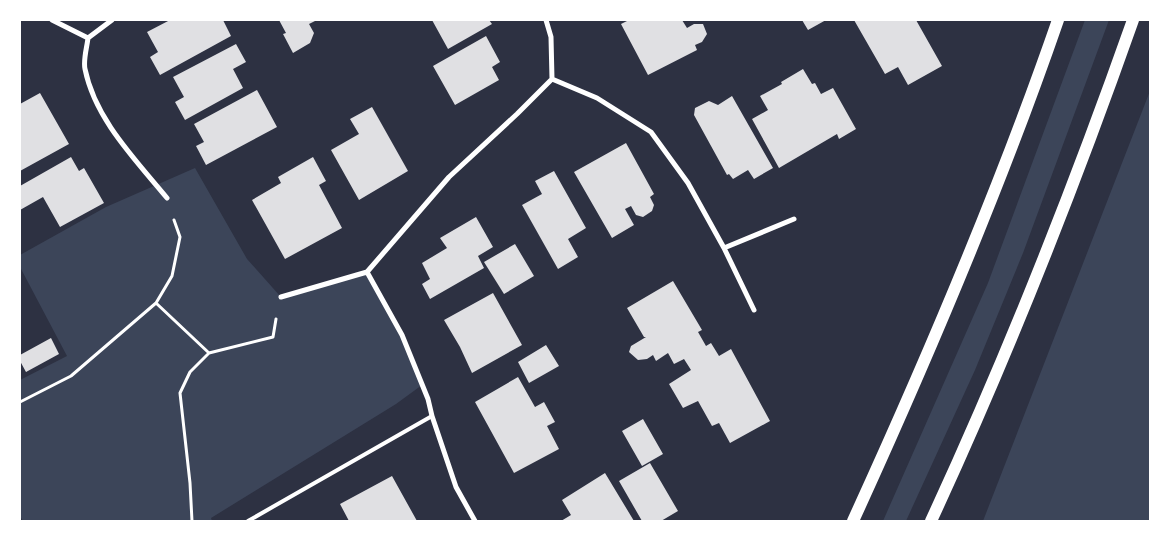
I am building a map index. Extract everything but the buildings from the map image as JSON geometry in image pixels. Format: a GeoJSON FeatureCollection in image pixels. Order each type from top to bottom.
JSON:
{"type":"FeatureCollection","features":[{"type":"Feature","properties":{"kind":"main road"},"geometry":{"type":"LineString","coordinates":[[853,521],[952,298],[1031,97],[1058,20]]}},
{"type":"Feature","properties":{"kind":"main road"},"geometry":{"type":"LineString","coordinates":[[931,521],[997,375],[1054,236],[1133,20]]}},
{"type":"Feature","properties":{"kind":"street"},"geometry":{"type":"LineString","coordinates":[[52,20],[88,38]]}},
{"type":"Feature","properties":{"kind":"street"},"geometry":{"type":"LineString","coordinates":[[112,20],[88,38],[84,67],[95,103],[125,146],[166,198]]}},
{"type":"Feature","properties":{"kind":"street"},"geometry":{"type":"LineString","coordinates":[[280,297],[367,272],[449,178],[552,79],[551,37],[546,20]]}},
{"type":"Feature","properties":{"kind":"street"},"geometry":{"type":"LineString","coordinates":[[552,79],[597,98],[651,132],[688,183],[724,248],[754,310]]}},
{"type":"Feature","properties":{"kind":"street"},"geometry":{"type":"LineString","coordinates":[[724,248],[794,219]]}},
{"type":"Feature","properties":{"kind":"street"},"geometry":{"type":"LineString","coordinates":[[367,272],[402,336],[428,399],[456,487],[475,521]]}},
{"type":"Feature","properties":{"kind":"lane"},"geometry":{"type":"LineString","coordinates":[[248,521],[432,416]]}},
{"type":"Feature","properties":{"kind":"path"},"geometry":{"type":"LineString","coordinates":[[20,402],[71,376],[156,303],[172,276],[180,237],[166,198]]}},
{"type":"Feature","properties":{"kind":"path"},"geometry":{"type":"LineString","coordinates":[[192,521],[190,483],[180,393],[190,372],[209,353],[273,337],[280,297]]}},
{"type":"Feature","properties":{"kind":"path"},"geometry":{"type":"LineString","coordinates":[[156,303],[209,353]]}},
{"type":"Feature","properties":{"kind":"shaded area"},"geometry":{"type":"Polygon","coordinates":[[[1085,20],[1109,20],[1023,253],[975,370],[906,521],[883,521],[988,283],[1085,20]]]}},
{"type":"Feature","properties":{"kind":"shaded area"},"geometry":{"type":"Polygon","coordinates":[[[1150,91],[1150,521],[983,521],[1150,91]]]}},
{"type":"Feature","properties":{"kind":"shaded area"},"geometry":{"type":"Polygon","coordinates":[[[195,168],[247,259],[280,296],[367,272],[402,335],[422,385],[396,404],[211,518],[212,521],[23,521],[20,516],[20,380],[67,356],[20,267],[20,255],[106,207],[195,168]]]}}]}
